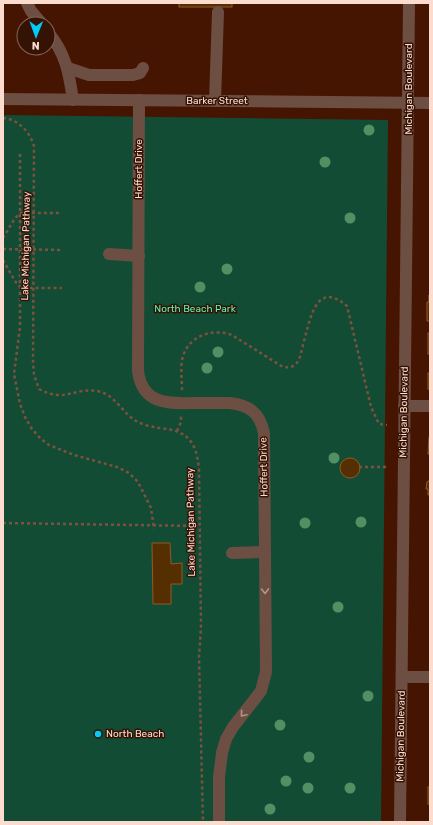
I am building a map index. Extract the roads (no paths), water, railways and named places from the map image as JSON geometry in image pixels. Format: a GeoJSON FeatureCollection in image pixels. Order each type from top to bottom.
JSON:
{"type":"FeatureCollection","features":[{"type":"Feature","properties":{"kind":"street"},"geometry":{"type":"LineString","coordinates":[[28,3],[31,11],[35,16]]}},
{"type":"Feature","properties":{"kind":"street","name":"Michigan Boulevard"},"geometry":{"type":"LineString","coordinates":[[400,822],[409,3]]}},
{"type":"Feature","properties":{"kind":"street"},"geometry":{"type":"LineString","coordinates":[[216,101],[218,12]]}},
{"type":"Feature","properties":{"kind":"street"},"geometry":{"type":"LineString","coordinates":[[56,42],[68,68],[73,100]]}},
{"type":"Feature","properties":{"kind":"street"},"geometry":{"type":"LineString","coordinates":[[68,68],[90,75],[133,75],[140,73],[143,68]]}},
{"type":"Feature","properties":{"kind":"street","name":"Barker Street"},"geometry":{"type":"LineString","coordinates":[[3,99],[430,103]]}},
{"type":"Feature","properties":{"kind":"street","name":"Hoffert Drive"},"geometry":{"type":"LineString","coordinates":[[139,100],[138,371],[142,386],[153,398],[161,402],[230,402],[240,404],[255,412],[262,424],[264,433],[266,672],[261,691],[233,727],[226,739],[222,753],[219,777],[219,822]]}},
{"type":"Feature","properties":{"kind":"street"},"geometry":{"type":"LineString","coordinates":[[109,254],[139,256]]}},
{"type":"Feature","properties":{"kind":"street"},"geometry":{"type":"LineString","coordinates":[[404,406],[430,406]]}},
{"type":"Feature","properties":{"kind":"street"},"geometry":{"type":"LineString","coordinates":[[232,553],[265,552]]}},
{"type":"Feature","properties":{"kind":"street"},"geometry":{"type":"LineString","coordinates":[[402,677],[430,677]]}},
{"type":"Feature","properties":{"kind":"place","name":"North Beach"},"geometry":{"type":"Point","coordinates":[98,734]}},
{"type":"Feature","properties":{"kind":"park label","name":"North Beach Park"},"geometry":{"type":"Point","coordinates":[195,309]}}]}
